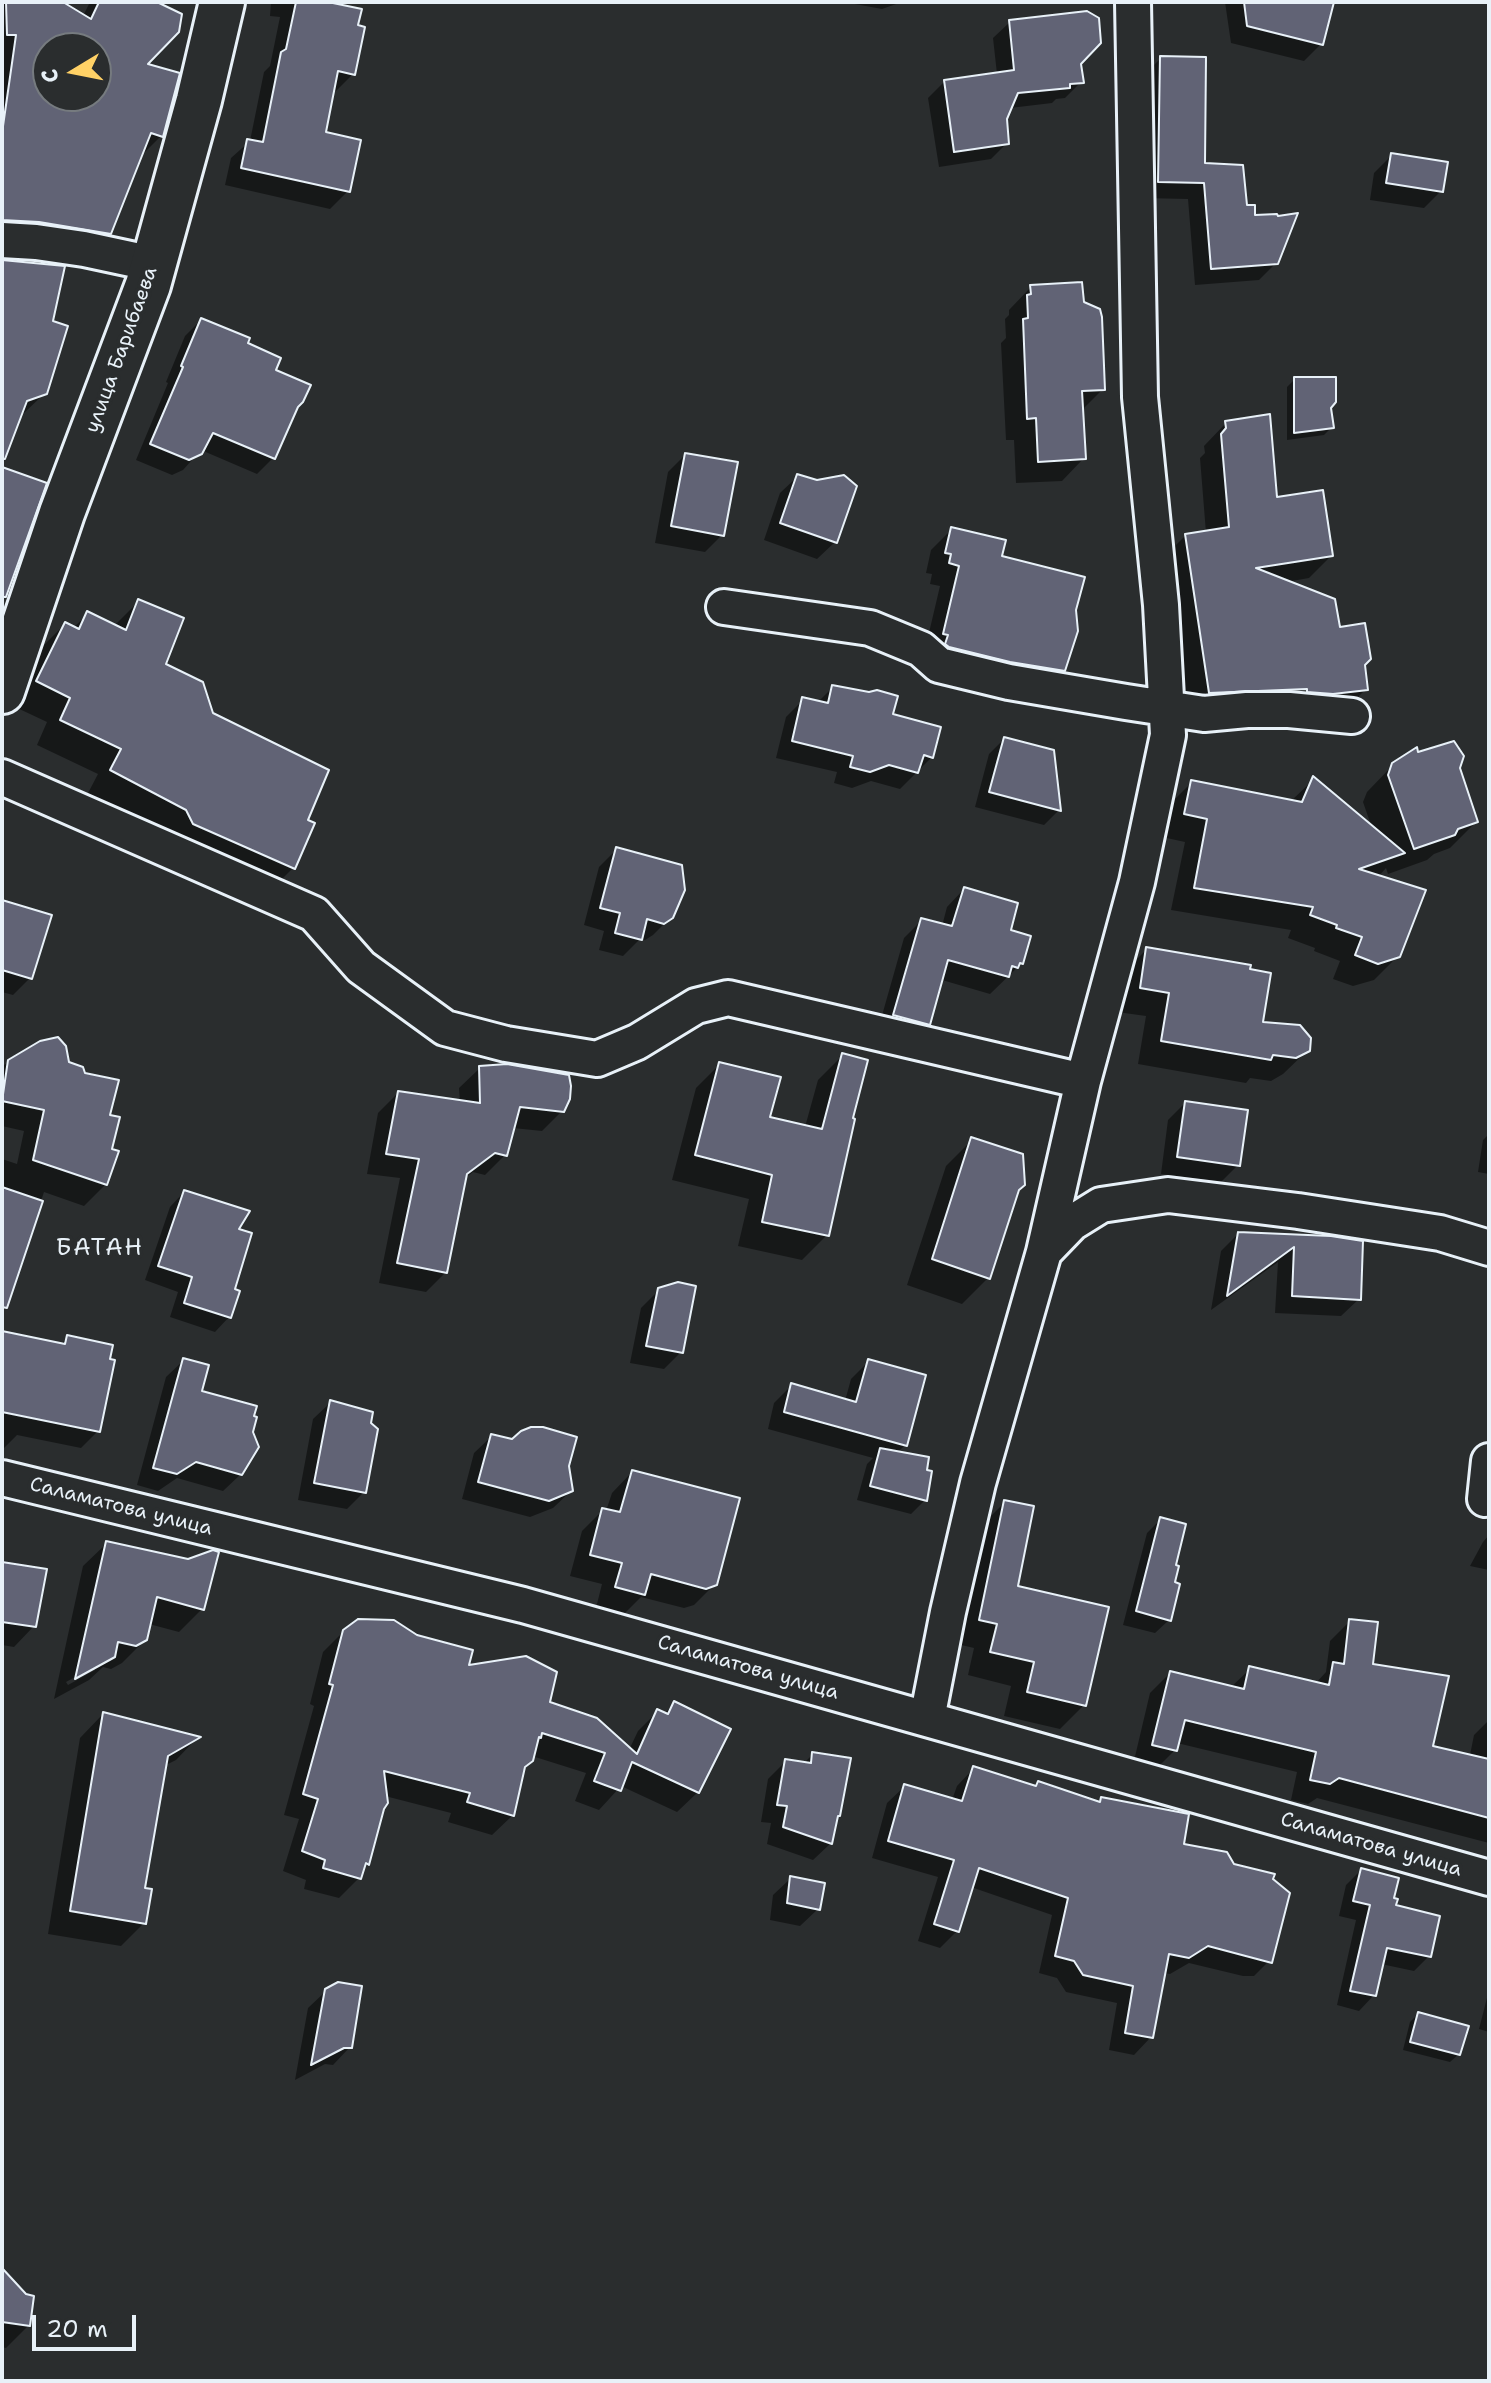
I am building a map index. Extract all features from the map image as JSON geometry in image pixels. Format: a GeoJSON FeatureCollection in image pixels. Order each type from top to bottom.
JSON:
{"type":"FeatureCollection","features":[{"type":"Feature","properties":{"kind":"street","name":"улица Барибаева"},"geometry":{"type":"LineString","coordinates":[[2,691],[62,513],[154,264],[222,2]]}},
{"type":"Feature","properties":{"kind":"street"},"geometry":{"type":"LineString","coordinates":[[927,1719],[978,1483],[1044,1252],[1083,1081],[1137,882],[1168,735],[1161,605],[1140,397],[1133,2]]}},
{"type":"Feature","properties":{"kind":"street"},"geometry":{"type":"LineString","coordinates":[[2,240],[60,246],[154,264]]}},
{"type":"Feature","properties":{"kind":"street"},"geometry":{"type":"LineString","coordinates":[[724,607],[870,628],[921,649],[939,665],[1009,682],[1204,714],[1289,710],[1352,716]]}},
{"type":"Feature","properties":{"kind":"street"},"geometry":{"type":"LineString","coordinates":[[2,777],[314,914],[361,967],[445,1028],[506,1044],[597,1059],[637,1042],[696,1006],[728,998],[1083,1081]]}},
{"type":"Feature","properties":{"kind":"street"},"geometry":{"type":"LineString","coordinates":[[1044,1252],[1072,1223],[1101,1205],[1168,1195],[1440,1233],[1489,1248]]}},
{"type":"Feature","properties":{"kind":"street"},"geometry":{"type":"LineString","coordinates":[[1485,1499],[1489,1461]]}},
{"type":"Feature","properties":{"kind":"street","name":"Саламатова улица"},"geometry":{"type":"LineString","coordinates":[[2,1478],[523,1605],[1489,1878]]}},
{"type":"Feature","properties":{"kind":"building"},"geometry":{"type":"Polygon","coordinates":[[[6,2],[63,2],[91,19],[99,2],[157,2],[182,14],[179,32],[148,64],[180,73],[163,137],[151,133],[111,234],[39,222],[2,220],[2,133],[16,35],[7,35],[6,2]]]}},
{"type":"Feature","properties":{"kind":"building"},"geometry":{"type":"Polygon","coordinates":[[[296,2],[328,2],[362,9],[358,25],[365,27],[355,75],[338,71],[326,132],[361,140],[350,192],[241,168],[247,139],[263,142],[281,52],[286,49],[296,2]]]}},
{"type":"Feature","properties":{"kind":"building"},"geometry":{"type":"Polygon","coordinates":[[[1244,2],[1334,2],[1323,45],[1247,26],[1244,2]]]}},
{"type":"Feature","properties":{"kind":"building"},"geometry":{"type":"Polygon","coordinates":[[[1087,11],[1099,18],[1101,43],[1081,64],[1084,83],[1070,84],[1070,88],[1018,93],[1007,119],[1009,144],[954,152],[944,80],[1014,70],[1009,20],[1087,11]]]}},
{"type":"Feature","properties":{"kind":"building"},"geometry":{"type":"Polygon","coordinates":[[[1160,56],[1206,57],[1205,163],[1243,165],[1247,205],[1255,205],[1255,215],[1298,213],[1278,264],[1211,269],[1204,183],[1158,182],[1160,56]]]}},
{"type":"Feature","properties":{"kind":"building"},"geometry":{"type":"Polygon","coordinates":[[[1391,153],[1448,162],[1443,192],[1386,183],[1391,153]]]}},
{"type":"Feature","properties":{"kind":"building"},"geometry":{"type":"Polygon","coordinates":[[[2,260],[65,266],[53,321],[68,326],[47,394],[27,401],[5,459],[2,459],[2,260]]]}},
{"type":"Feature","properties":{"kind":"building"},"geometry":{"type":"Polygon","coordinates":[[[1082,282],[1084,302],[1100,309],[1102,317],[1105,390],[1082,391],[1086,459],[1038,462],[1036,418],[1027,419],[1023,319],[1028,318],[1027,295],[1031,294],[1030,285],[1082,282]]]}},
{"type":"Feature","properties":{"kind":"building"},"geometry":{"type":"Polygon","coordinates":[[[201,318],[250,338],[248,343],[281,358],[276,370],[311,385],[275,459],[213,433],[202,454],[189,460],[150,444],[201,318]]]}},
{"type":"Feature","properties":{"kind":"building"},"geometry":{"type":"Polygon","coordinates":[[[1294,377],[1336,377],[1336,402],[1331,408],[1334,428],[1294,433],[1294,377]]]}},
{"type":"Feature","properties":{"kind":"building"},"geometry":{"type":"Polygon","coordinates":[[[1270,414],[1277,497],[1323,490],[1333,556],[1256,568],[1335,599],[1340,627],[1365,623],[1371,659],[1365,665],[1368,690],[1333,694],[1307,692],[1307,689],[1209,693],[1185,534],[1229,527],[1221,434],[1226,428],[1225,421],[1270,414]]]}},
{"type":"Feature","properties":{"kind":"building"},"geometry":{"type":"Polygon","coordinates":[[[685,453],[738,462],[724,536],[671,526],[685,453]]]}},
{"type":"Feature","properties":{"kind":"building"},"geometry":{"type":"Polygon","coordinates":[[[2,467],[47,483],[6,597],[2,597],[2,467]]]}},
{"type":"Feature","properties":{"kind":"building"},"geometry":{"type":"Polygon","coordinates":[[[797,474],[817,480],[844,475],[857,486],[837,543],[780,523],[797,474]]]}},
{"type":"Feature","properties":{"kind":"building"},"geometry":{"type":"Polygon","coordinates":[[[951,527],[1006,540],[1002,556],[1085,577],[1076,610],[1078,631],[1065,671],[1010,662],[945,644],[948,635],[943,634],[959,566],[949,563],[951,554],[945,553],[951,527]]]}},
{"type":"Feature","properties":{"kind":"building"},"geometry":{"type":"Polygon","coordinates":[[[138,599],[184,618],[166,664],[203,682],[213,713],[329,770],[308,820],[315,823],[295,869],[193,824],[186,810],[110,770],[121,749],[60,720],[70,698],[36,681],[65,622],[79,629],[87,611],[126,630],[138,599]]]}},
{"type":"Feature","properties":{"kind":"building"},"geometry":{"type":"Polygon","coordinates":[[[832,685],[869,692],[877,690],[898,696],[893,714],[941,727],[933,758],[924,755],[918,773],[889,765],[870,772],[850,767],[853,756],[792,741],[802,697],[828,703],[832,685]]]}},
{"type":"Feature","properties":{"kind":"building"},"geometry":{"type":"Polygon","coordinates":[[[1004,737],[1054,750],[1061,811],[989,792],[1004,737]]]}},
{"type":"Feature","properties":{"kind":"building"},"geometry":{"type":"Polygon","coordinates":[[[1454,741],[1464,756],[1460,768],[1478,822],[1458,829],[1455,835],[1414,849],[1388,775],[1392,763],[1417,747],[1418,752],[1454,741]]]}},
{"type":"Feature","properties":{"kind":"building"},"geometry":{"type":"Polygon","coordinates":[[[1313,776],[1405,853],[1359,869],[1426,890],[1400,957],[1378,964],[1355,955],[1362,937],[1310,915],[1313,907],[1194,888],[1207,819],[1184,814],[1191,780],[1302,802],[1313,776]]]}},
{"type":"Feature","properties":{"kind":"building"},"geometry":{"type":"Polygon","coordinates":[[[616,847],[682,865],[685,890],[673,918],[664,924],[647,919],[642,940],[615,933],[620,913],[600,908],[616,847]]]}},
{"type":"Feature","properties":{"kind":"building"},"geometry":{"type":"Polygon","coordinates":[[[964,887],[1018,903],[1011,930],[1031,936],[1023,964],[1020,963],[1018,968],[1012,966],[1009,977],[948,960],[930,1025],[893,1015],[921,918],[952,926],[964,887]]]}},
{"type":"Feature","properties":{"kind":"building"},"geometry":{"type":"Polygon","coordinates":[[[2,900],[52,915],[32,979],[2,970],[2,900]]]}},
{"type":"Feature","properties":{"kind":"building"},"geometry":{"type":"Polygon","coordinates":[[[1146,947],[1251,965],[1250,969],[1271,973],[1263,1022],[1300,1025],[1311,1038],[1310,1051],[1296,1058],[1273,1055],[1271,1060],[1161,1041],[1169,993],[1140,988],[1146,947]]]}},
{"type":"Feature","properties":{"kind":"building"},"geometry":{"type":"Polygon","coordinates":[[[58,1037],[66,1046],[69,1062],[83,1067],[85,1073],[119,1080],[110,1115],[120,1117],[112,1149],[119,1151],[107,1185],[33,1160],[44,1110],[2,1101],[8,1060],[40,1041],[58,1037]]]}},
{"type":"Feature","properties":{"kind":"building"},"geometry":{"type":"Polygon","coordinates":[[[842,1053],[868,1060],[829,1236],[762,1222],[772,1175],[695,1155],[719,1062],[781,1077],[770,1117],[822,1129],[842,1053]]]}},
{"type":"Feature","properties":{"kind":"building"},"geometry":{"type":"Polygon","coordinates":[[[507,1064],[569,1075],[570,1099],[564,1112],[520,1107],[507,1156],[495,1153],[467,1174],[447,1273],[397,1263],[419,1159],[386,1154],[398,1091],[480,1103],[479,1066],[507,1064]]]}},
{"type":"Feature","properties":{"kind":"building"},"geometry":{"type":"Polygon","coordinates":[[[1185,1101],[1248,1110],[1240,1166],[1177,1157],[1185,1101]]]}},
{"type":"Feature","properties":{"kind":"building"},"geometry":{"type":"Polygon","coordinates":[[[971,1137],[1023,1154],[1025,1185],[1019,1190],[990,1279],[932,1259],[971,1137]]]}},
{"type":"Feature","properties":{"kind":"building"},"geometry":{"type":"Polygon","coordinates":[[[2,1187],[43,1201],[7,1308],[2,1307],[2,1187]]]}},
{"type":"Feature","properties":{"kind":"building"},"geometry":{"type":"Polygon","coordinates":[[[184,1190],[250,1211],[239,1229],[252,1233],[235,1289],[240,1291],[231,1318],[184,1303],[192,1277],[158,1266],[184,1190]]]}},
{"type":"Feature","properties":{"kind":"building"},"geometry":{"type":"Polygon","coordinates":[[[1238,1232],[1331,1236],[1363,1241],[1361,1300],[1292,1296],[1294,1247],[1227,1296],[1238,1232]]]}},
{"type":"Feature","properties":{"kind":"building"},"geometry":{"type":"Polygon","coordinates":[[[678,1282],[696,1286],[683,1353],[646,1346],[658,1288],[678,1282]]]}},
{"type":"Feature","properties":{"kind":"building"},"geometry":{"type":"Polygon","coordinates":[[[2,1331],[65,1344],[67,1335],[113,1345],[110,1359],[115,1360],[100,1432],[2,1412],[2,1331]]]}},
{"type":"Feature","properties":{"kind":"building"},"geometry":{"type":"Polygon","coordinates":[[[183,1358],[209,1365],[202,1391],[257,1406],[253,1432],[259,1447],[242,1475],[196,1462],[177,1474],[153,1468],[183,1358]]]}},
{"type":"Feature","properties":{"kind":"building"},"geometry":{"type":"Polygon","coordinates":[[[868,1359],[926,1375],[907,1446],[784,1412],[791,1383],[856,1402],[868,1359]]]}},
{"type":"Feature","properties":{"kind":"building"},"geometry":{"type":"Polygon","coordinates":[[[330,1400],[373,1412],[371,1423],[378,1429],[366,1493],[314,1483],[330,1400]]]}},
{"type":"Feature","properties":{"kind":"building"},"geometry":{"type":"Polygon","coordinates":[[[531,1427],[543,1427],[577,1437],[569,1466],[573,1491],[549,1501],[478,1482],[491,1434],[512,1439],[531,1427]]]}},
{"type":"Feature","properties":{"kind":"building"},"geometry":{"type":"Polygon","coordinates":[[[880,1448],[929,1457],[927,1470],[932,1471],[927,1501],[870,1486],[880,1448]]]}},
{"type":"Feature","properties":{"kind":"building"},"geometry":{"type":"Polygon","coordinates":[[[632,1470],[740,1498],[717,1585],[706,1589],[651,1574],[645,1595],[615,1587],[622,1563],[590,1555],[602,1508],[620,1512],[632,1470]]]}},
{"type":"Feature","properties":{"kind":"building"},"geometry":{"type":"Polygon","coordinates":[[[1004,1500],[1034,1506],[1018,1586],[1109,1607],[1086,1706],[1027,1692],[1034,1662],[990,1652],[997,1624],[979,1620],[1004,1500]]]}},
{"type":"Feature","properties":{"kind":"building"},"geometry":{"type":"Polygon","coordinates":[[[1160,1517],[1186,1524],[1176,1565],[1179,1566],[1175,1582],[1180,1584],[1171,1621],[1136,1611],[1160,1517]]]}},
{"type":"Feature","properties":{"kind":"building"},"geometry":{"type":"Polygon","coordinates":[[[106,1541],[188,1559],[213,1550],[219,1552],[204,1610],[157,1597],[147,1640],[136,1646],[118,1642],[115,1657],[75,1679],[106,1541]]]}},
{"type":"Feature","properties":{"kind":"building"},"geometry":{"type":"Polygon","coordinates":[[[2,1562],[47,1569],[36,1627],[2,1622],[2,1562]]]}},
{"type":"Feature","properties":{"kind":"building"},"geometry":{"type":"Polygon","coordinates":[[[358,1619],[394,1620],[417,1635],[473,1650],[469,1665],[526,1656],[557,1672],[550,1702],[597,1718],[637,1754],[657,1709],[668,1714],[674,1701],[731,1729],[699,1793],[632,1762],[621,1791],[594,1781],[605,1753],[542,1733],[533,1761],[525,1767],[514,1816],[467,1802],[470,1793],[384,1771],[388,1803],[369,1865],[366,1863],[361,1879],[323,1868],[325,1860],[302,1851],[318,1799],[303,1794],[333,1685],[329,1684],[343,1630],[358,1619]]]}},
{"type":"Feature","properties":{"kind":"building"},"geometry":{"type":"Polygon","coordinates":[[[1349,1619],[1378,1622],[1373,1664],[1449,1676],[1433,1746],[1489,1759],[1489,1818],[1339,1778],[1330,1784],[1310,1780],[1316,1752],[1185,1720],[1177,1751],[1152,1745],[1170,1671],[1244,1689],[1249,1666],[1329,1685],[1333,1662],[1344,1664],[1349,1619]]]}},
{"type":"Feature","properties":{"kind":"building"},"geometry":{"type":"Polygon","coordinates":[[[103,1712],[201,1737],[168,1756],[145,1888],[152,1889],[146,1924],[70,1911],[103,1712]]]}},
{"type":"Feature","properties":{"kind":"building"},"geometry":{"type":"Polygon","coordinates":[[[812,1752],[851,1758],[832,1844],[783,1827],[787,1806],[777,1805],[785,1759],[811,1763],[812,1752]]]}},
{"type":"Feature","properties":{"kind":"building"},"geometry":{"type":"Polygon","coordinates":[[[973,1766],[1036,1786],[1038,1781],[1100,1802],[1101,1797],[1189,1814],[1184,1844],[1227,1852],[1234,1864],[1275,1874],[1273,1879],[1290,1893],[1272,1963],[1208,1946],[1189,1958],[1169,1954],[1153,2038],[1125,2033],[1133,1986],[1083,1975],[1074,1961],[1055,1956],[1068,1898],[979,1868],[959,1932],[934,1924],[954,1860],[888,1841],[904,1784],[962,1801],[973,1766]]]}},
{"type":"Feature","properties":{"kind":"building"},"geometry":{"type":"Polygon","coordinates":[[[1361,1868],[1399,1878],[1394,1898],[1398,1899],[1396,1905],[1440,1916],[1431,1957],[1387,1948],[1376,1996],[1350,1991],[1370,1905],[1353,1901],[1361,1868]]]}},
{"type":"Feature","properties":{"kind":"building"},"geometry":{"type":"Polygon","coordinates":[[[790,1876],[825,1883],[820,1910],[787,1903],[790,1876]]]}},
{"type":"Feature","properties":{"kind":"building"},"geometry":{"type":"Polygon","coordinates":[[[338,1982],[362,1986],[352,2048],[344,2048],[311,2065],[325,1989],[338,1982]]]}},
{"type":"Feature","properties":{"kind":"building"},"geometry":{"type":"Polygon","coordinates":[[[1418,2012],[1469,2026],[1460,2055],[1410,2042],[1418,2012]]]}},
{"type":"Feature","properties":{"kind":"building"},"geometry":{"type":"Polygon","coordinates":[[[2,2268],[26,2294],[34,2296],[30,2326],[2,2322],[2,2268]]]}},
{"type":"Feature","properties":{"kind":"district","name":"БАТАН"},"geometry":{"type":"Point","coordinates":[100,1249]}}]}
